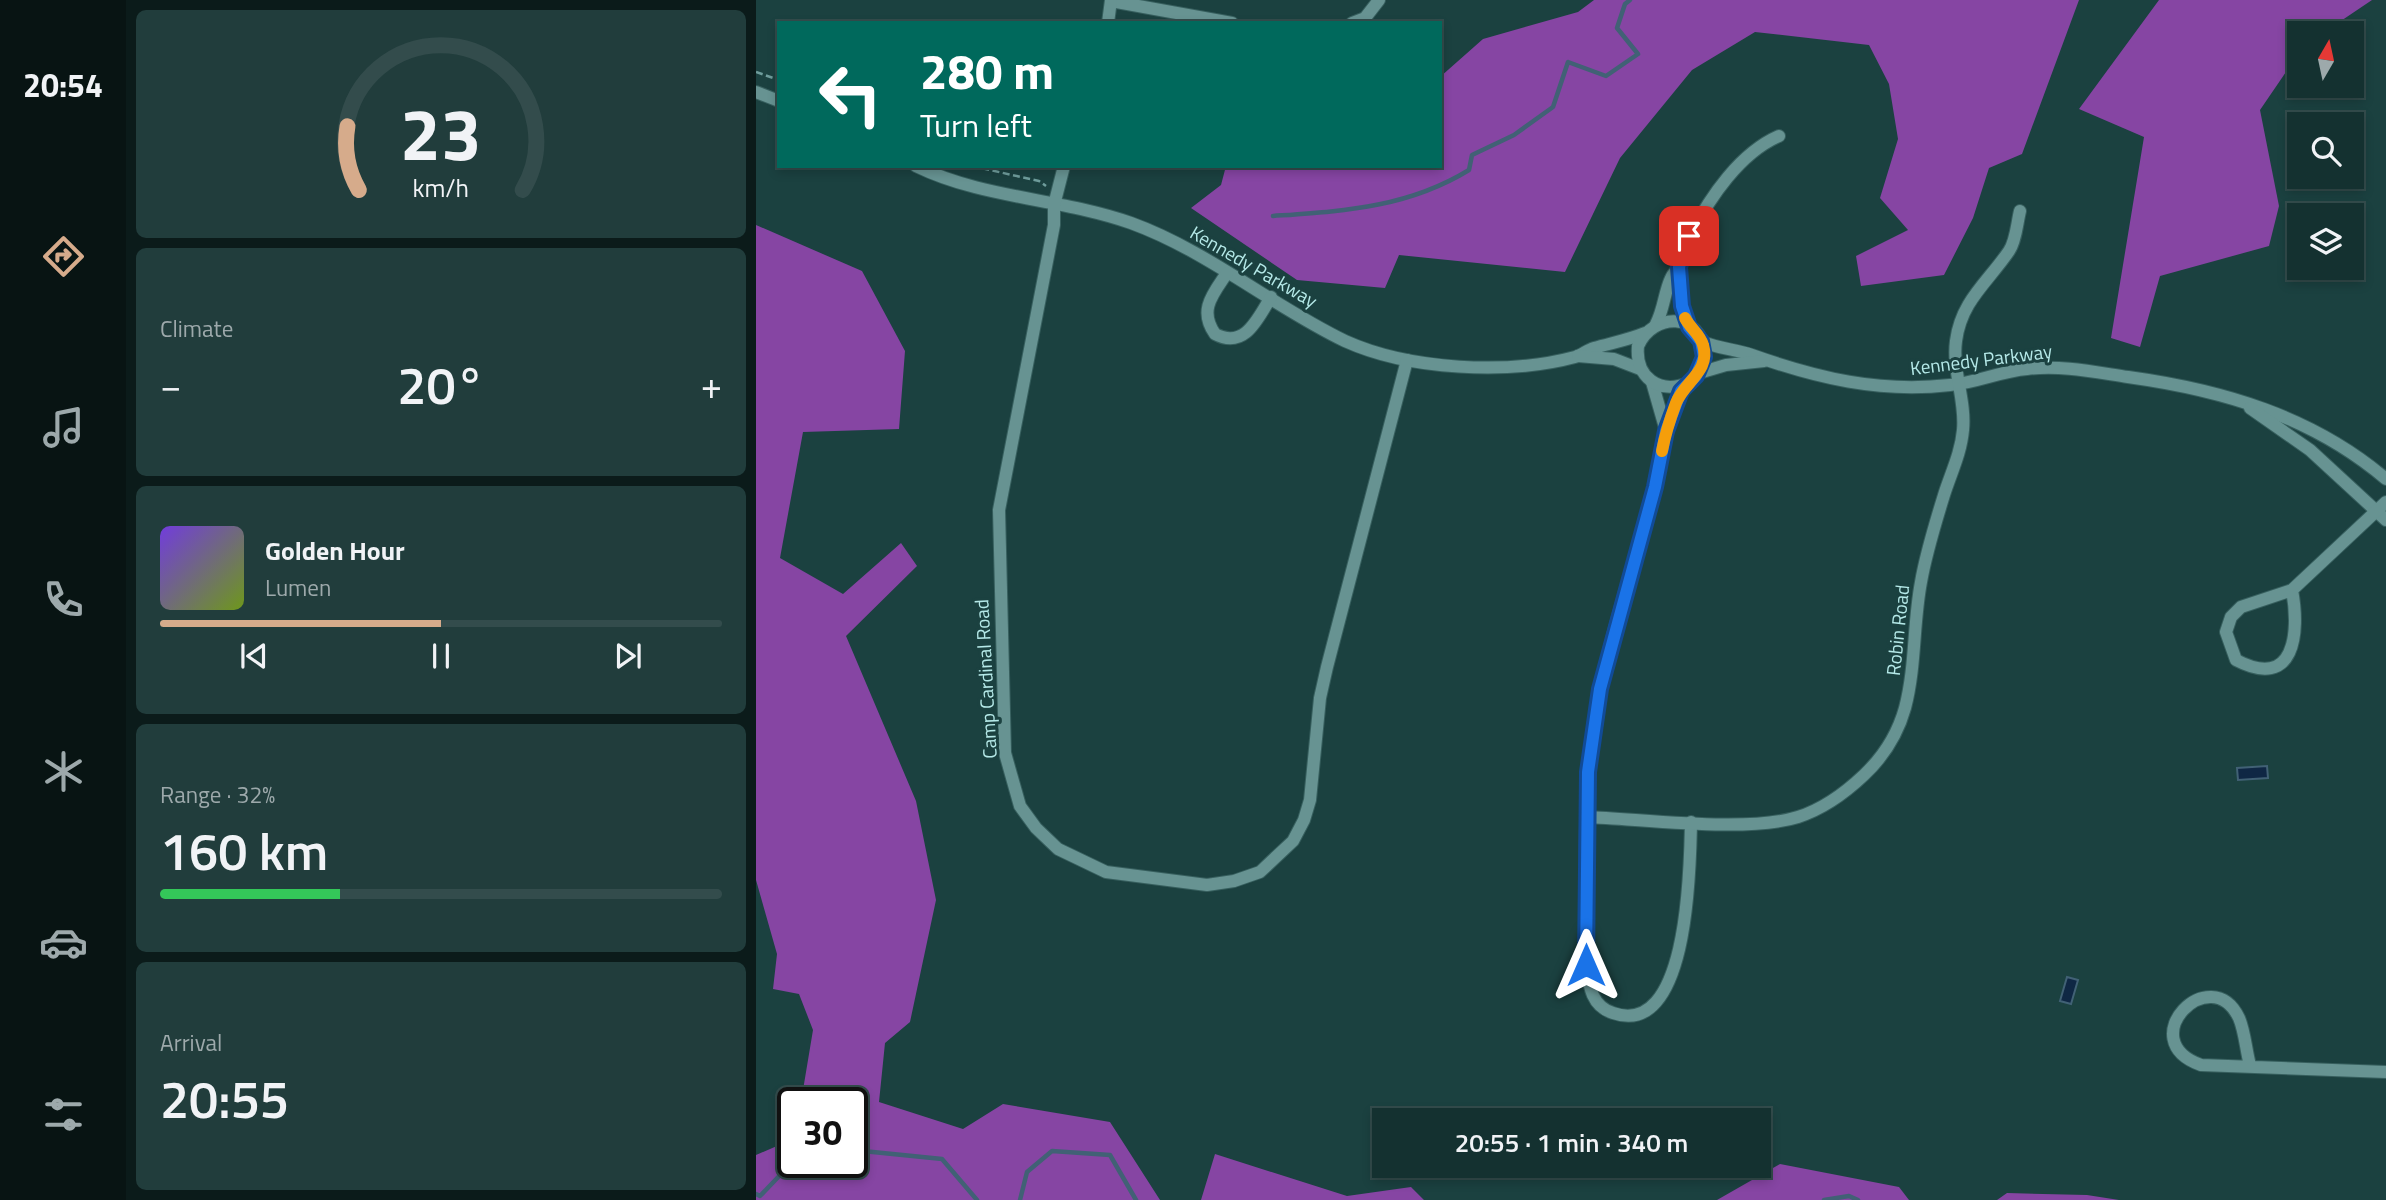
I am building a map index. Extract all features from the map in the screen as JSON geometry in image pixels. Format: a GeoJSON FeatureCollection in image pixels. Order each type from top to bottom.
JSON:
{"type":"FeatureCollection","features":[{"type":"Feature","properties":{"kind":"street"},"geometry":{"type":"LineString","coordinates":[[1108,21],[1111,0],[1221,21]]}},
{"type":"Feature","properties":{"kind":"street"},"geometry":{"type":"LineString","coordinates":[[1357,21],[1365,18],[1380,0]]}},
{"type":"Feature","properties":{"kind":"street"},"geometry":{"type":"LineString","coordinates":[[756,92],[777,100]]}},
{"type":"Feature","properties":{"kind":"street"},"geometry":{"type":"LineString","coordinates":[[1657,324],[1666,302],[1671,277],[1679,267],[1689,236],[1704,212],[1745,157],[1760,144],[1779,136]]}},
{"type":"Feature","properties":{"kind":"street","name":"Kennedy Parkway"},"geometry":{"type":"LineString","coordinates":[[922,168],[1005,196],[1132,224],[1166,238],[1344,340],[1407,360],[1475,367],[1515,366],[1578,356],[1614,359],[1640,369]]}},
{"type":"Feature","properties":{"kind":"street","name":"Camp Cardinal Road"},"geometry":{"type":"LineString","coordinates":[[1064,168],[1054,205],[1054,225],[999,510],[1005,753],[1020,806],[1036,828],[1058,849],[1106,872],[1207,885],[1234,881],[1260,872],[1293,841],[1310,800],[1320,698],[1407,360]]}},
{"type":"Feature","properties":{"kind":"street","name":"Robin Road"},"geometry":{"type":"LineString","coordinates":[[1587,817],[1768,823],[1798,817],[1850,789],[1873,767],[1891,743],[1905,711],[1914,669],[1920,584],[1931,538],[1960,452],[1964,426],[1954,357],[1960,322],[1976,290],[2011,249],[2020,211]]}},
{"type":"Feature","properties":{"kind":"street"},"geometry":{"type":"LineString","coordinates":[[1679,267],[1682,306],[1689,327],[1701,341],[1704,357],[1699,373],[1688,383],[1675,404],[1666,431],[1655,487],[1600,689],[1588,772],[1586,965],[1589,988],[1598,1004],[1614,1013],[1630,1015],[1648,1010],[1660,997],[1684,937],[1691,821]]}},
{"type":"Feature","properties":{"kind":"street"},"geometry":{"type":"LineString","coordinates":[[1227,273],[1206,309],[1206,319],[1215,334],[1234,339],[1246,334],[1271,297]]}},
{"type":"Feature","properties":{"kind":"street"},"geometry":{"type":"LineString","coordinates":[[1688,383],[1668,388],[1652,382],[1640,369],[1638,346],[1645,333],[1657,324],[1673,321],[1689,327]]}},
{"type":"Feature","properties":{"kind":"street","name":"Kennedy Parkway"},"geometry":{"type":"LineString","coordinates":[[1578,356],[1592,348],[1645,333]]}},
{"type":"Feature","properties":{"kind":"street","name":"Kennedy Parkway"},"geometry":{"type":"LineString","coordinates":[[1701,341],[1718,349],[1751,354],[1765,361],[1853,384],[1891,388],[1958,384],[2026,369],[2081,368],[2173,383],[2279,413],[2318,430],[2386,479]]}},
{"type":"Feature","properties":{"kind":"street","name":"Kennedy Parkway"},"geometry":{"type":"LineString","coordinates":[[1699,373],[1727,365],[1765,361]]}},
{"type":"Feature","properties":{"kind":"street"},"geometry":{"type":"LineString","coordinates":[[1652,382],[1666,431]]}},
{"type":"Feature","properties":{"kind":"street","name":"Kennedy Parkway"},"geometry":{"type":"LineString","coordinates":[[2244,403],[2310,450],[2383,511]]}},
{"type":"Feature","properties":{"kind":"street"},"geometry":{"type":"LineString","coordinates":[[2292,590],[2296,640],[2288,656],[2278,664],[2264,668],[2236,660],[2226,632],[2231,617],[2253,601],[2292,590],[2383,511]]}},
{"type":"Feature","properties":{"kind":"street"},"geometry":{"type":"LineString","coordinates":[[2250,1065],[2239,1017],[2229,1006],[2218,999],[2204,997],[2190,1002],[2180,1012],[2174,1024],[2178,1051],[2187,1060],[2201,1065],[2386,1072]]}},
{"type":"Feature","properties":{"kind":"path"},"geometry":{"type":"LineString","coordinates":[[756,72],[777,79]]}},
{"type":"Feature","properties":{"kind":"path"},"geometry":{"type":"LineString","coordinates":[[981,168],[1040,181],[1060,190]]}},
{"type":"Feature","properties":{"kind":"shaded area"},"geometry":{"type":"Polygon","coordinates":[[[1594,0],[2079,0],[2022,154],[1989,168],[1973,218],[1944,275],[1861,286],[1856,256],[1908,230],[1880,198],[1898,139],[1889,84],[1869,45],[1755,32],[1692,70],[1620,158],[1565,272],[1399,255],[1385,288],[1297,280],[1191,208],[1221,185],[1225,168],[1442,168],[1442,75],[1483,39],[1578,12],[1594,0]]]}},
{"type":"Feature","properties":{"kind":"shaded area"},"geometry":{"type":"Polygon","coordinates":[[[2159,0],[2372,0],[2341,21],[2287,21],[2287,71],[2260,110],[2279,206],[2269,246],[2160,276],[2140,347],[2111,338],[2144,137],[2079,109],[2159,0]]]}},
{"type":"Feature","properties":{"kind":"shaded area"},"geometry":{"type":"Polygon","coordinates":[[[756,225],[862,271],[905,351],[899,429],[803,432],[780,558],[843,594],[901,543],[917,566],[846,636],[916,801],[936,900],[910,1022],[885,1043],[879,1102],[963,1129],[1003,1104],[1110,1122],[1160,1200],[756,1200],[756,1155],[777,1146],[777,1178],[868,1178],[868,1087],[804,1087],[813,1030],[799,994],[773,989],[777,954],[756,880],[756,225]]]}},
{"type":"Feature","properties":{"kind":"shaded area"},"geometry":{"type":"Polygon","coordinates":[[[1215,1154],[1347,1196],[1411,1187],[1424,1200],[1201,1200],[1215,1154]]]}},
{"type":"Feature","properties":{"kind":"shaded area"},"geometry":{"type":"Polygon","coordinates":[[[1780,1164],[1899,1187],[1909,1200],[1717,1200],[1756,1178],[1771,1178],[1771,1169],[1780,1164]]]}},
{"type":"Feature","properties":{"kind":"shaded area"},"geometry":{"type":"Polygon","coordinates":[[[2007,1193],[2087,1195],[2119,1200],[1997,1200],[2007,1193]]]}},
{"type":"Feature","properties":{"kind":"water"},"geometry":{"type":"Polygon","coordinates":[[[2267,766],[2268,778],[2238,780],[2237,768],[2267,766]]]}},
{"type":"Feature","properties":{"kind":"water"},"geometry":{"type":"Polygon","coordinates":[[[2067,977],[2078,980],[2071,1004],[2060,1001],[2067,977]]]}},
{"type":"Feature","properties":{"kind":"waterway"},"geometry":{"type":"LineString","coordinates":[[1273,216],[1349,209],[1398,200],[1446,183],[1469,170],[1472,155],[1514,135],[1553,107],[1568,62],[1606,76],[1638,54],[1617,28],[1625,4],[1630,0]]}},
{"type":"Feature","properties":{"kind":"waterway"},"geometry":{"type":"LineString","coordinates":[[1020,1200],[1027,1172],[1052,1151],[1110,1155],[1136,1200]]}},
{"type":"Feature","properties":{"kind":"waterway"},"geometry":{"type":"LineString","coordinates":[[868,1152],[942,1159],[977,1200]]}},
{"type":"Feature","properties":{"kind":"waterway"},"geometry":{"type":"LineString","coordinates":[[756,1194],[760,1196],[777,1178]]}},
{"type":"Feature","properties":{"kind":"waterway"},"geometry":{"type":"LineString","coordinates":[[1824,1200],[1849,1196],[1858,1200]]}},
{"type":"Feature","properties":{"kind":"slow traffic"},"geometry":{"type":"LineString","coordinates":[[1662,451],[1675,404],[1681,391],[1699,373],[1704,357],[1704,346],[1685,318]]}},
{"type":"Feature","properties":{"kind":"route"},"geometry":{"type":"LineString","coordinates":[[1586,965],[1588,772],[1600,689],[1655,487],[1666,431],[1681,391],[1696,376],[1704,357],[1704,346],[1689,327],[1682,306],[1679,267],[1689,236]]}}]}
